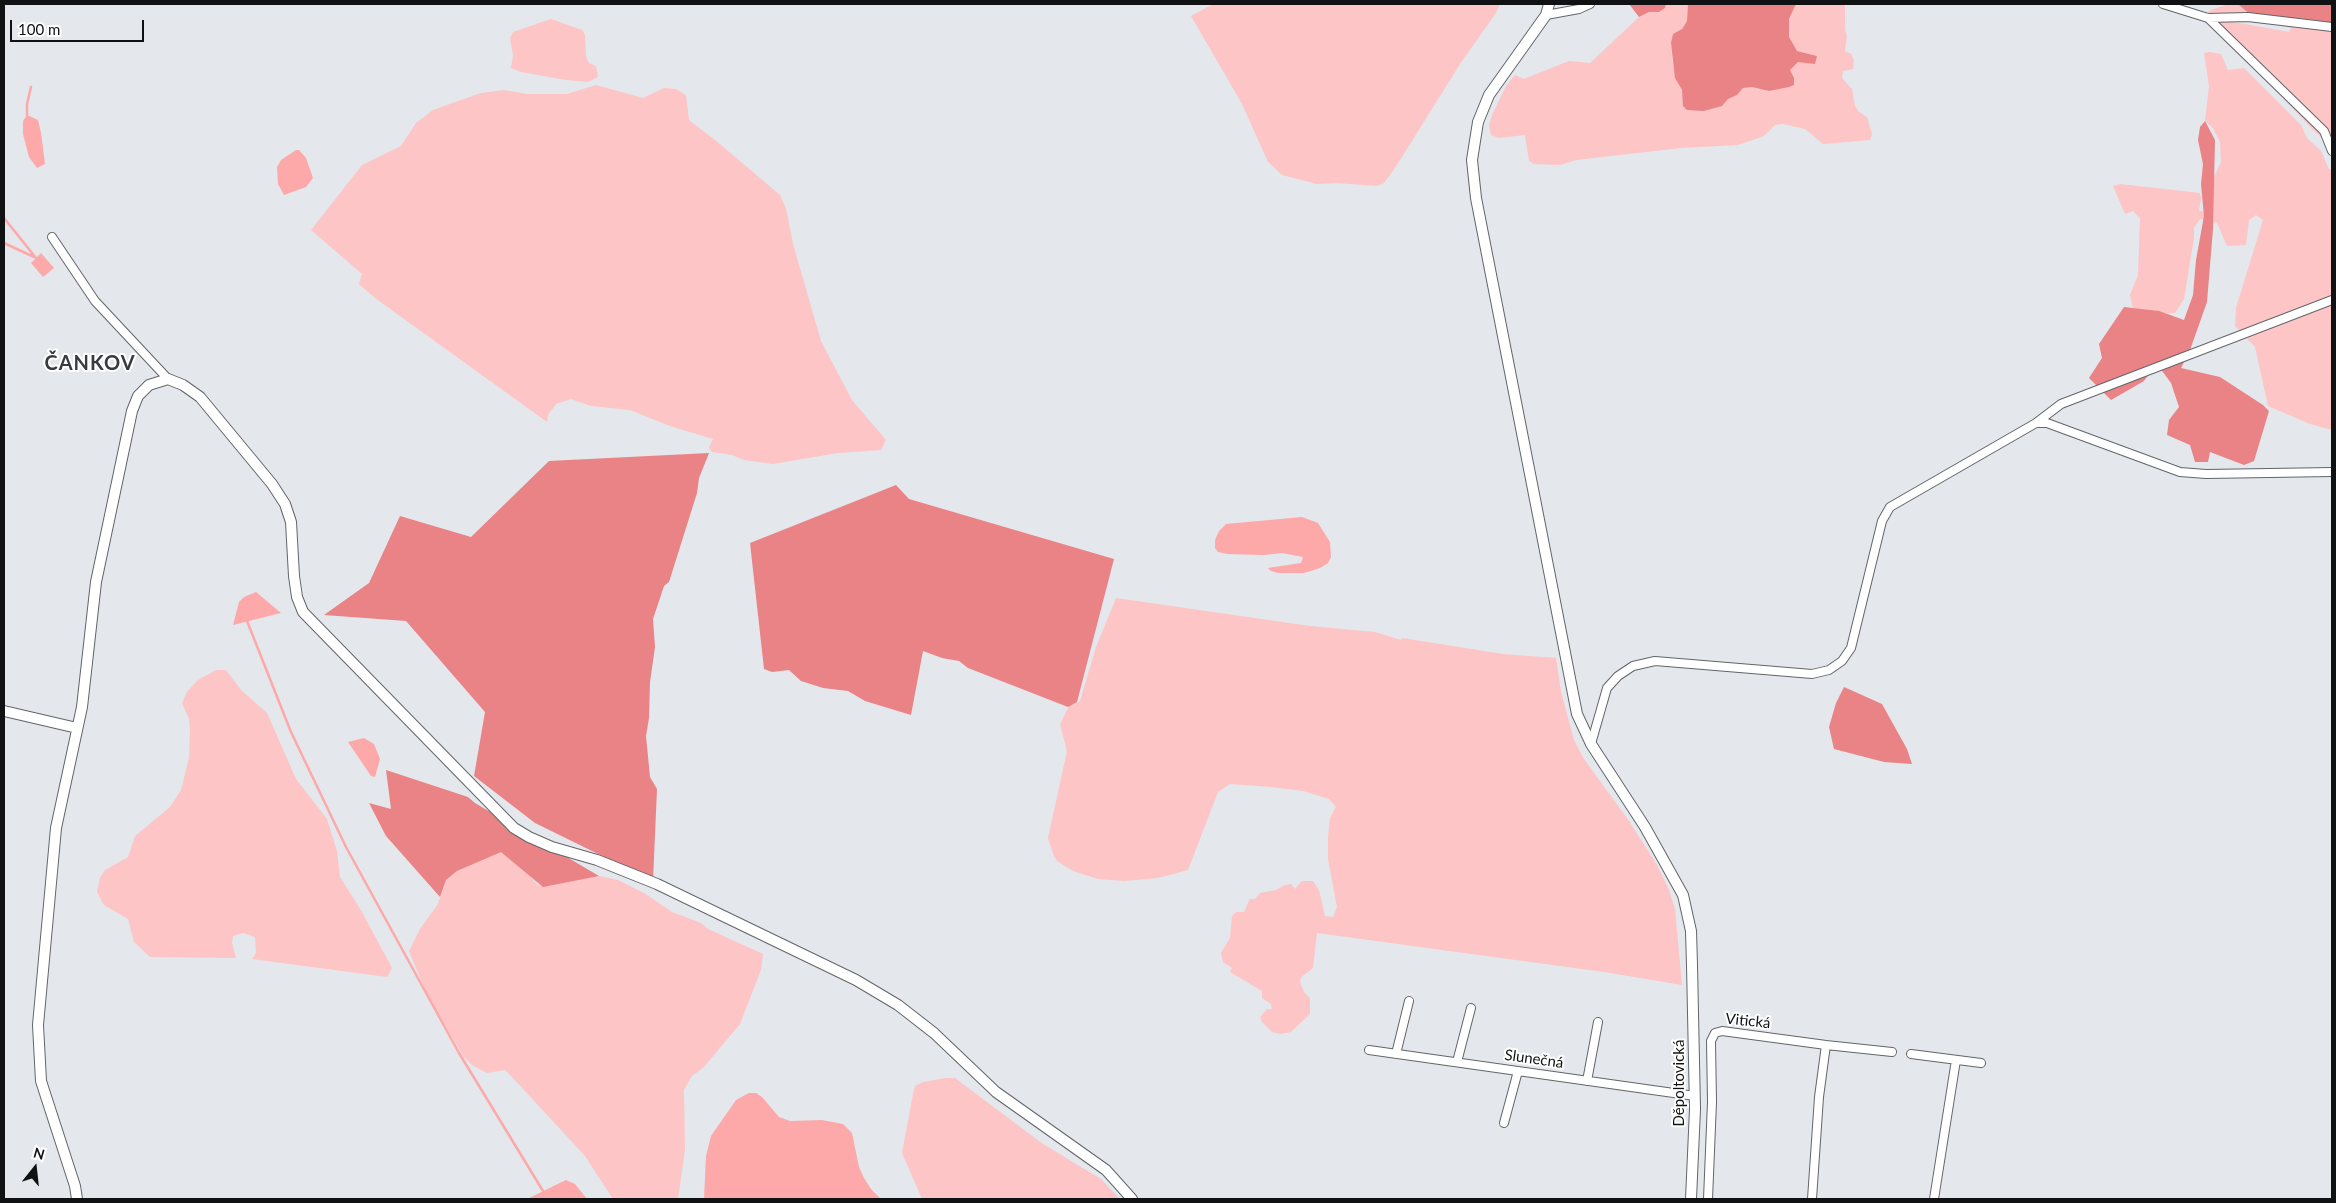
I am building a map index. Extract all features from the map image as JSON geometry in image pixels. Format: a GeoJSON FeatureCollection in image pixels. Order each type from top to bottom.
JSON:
{"type":"FeatureCollection","features":[{"type":"Feature","properties":{"kind":"street","name":"Děpoltovická"},"geometry":{"type":"LineString","coordinates":[[1549,4],[1546,15],[1489,95],[1478,122],[1472,160],[1476,198],[1578,714],[1591,744],[1645,827],[1683,895],[1691,931],[1694,1096],[1691,1199]]}},
{"type":"Feature","properties":{"kind":"street"},"geometry":{"type":"LineString","coordinates":[[1546,15],[1579,9],[1590,4]]}},
{"type":"Feature","properties":{"kind":"street"},"geometry":{"type":"LineString","coordinates":[[2163,4],[2208,18],[2248,16],[2332,28]]}},
{"type":"Feature","properties":{"kind":"street"},"geometry":{"type":"LineString","coordinates":[[2208,18],[2324,131],[2332,151]]}},
{"type":"Feature","properties":{"kind":"street"},"geometry":{"type":"LineString","coordinates":[[52,237],[95,301],[168,379],[183,385],[200,397],[261,469],[285,504],[291,522],[294,576],[303,612],[514,828],[552,847],[597,860],[657,884],[856,980],[898,1005],[934,1033],[996,1092],[1106,1170],[1132,1199]]}},
{"type":"Feature","properties":{"kind":"street"},"geometry":{"type":"LineString","coordinates":[[1591,744],[1607,688],[1618,676],[1633,666],[1655,661],[1812,674],[1829,670],[1842,661],[1851,648],[1882,520],[1890,507],[2036,423],[2061,404],[2332,300]]}},
{"type":"Feature","properties":{"kind":"street"},"geometry":{"type":"LineString","coordinates":[[77,1199],[75,1186],[41,1081],[38,1025],[56,828],[82,707],[96,582],[132,411],[138,396],[149,385],[168,379]]}},
{"type":"Feature","properties":{"kind":"street"},"geometry":{"type":"LineString","coordinates":[[2036,423],[2047,423],[2180,472],[2206,474],[2332,472]]}},
{"type":"Feature","properties":{"kind":"street"},"geometry":{"type":"LineString","coordinates":[[4,712],[77,728]]}},
{"type":"Feature","properties":{"kind":"street"},"geometry":{"type":"LineString","coordinates":[[1396,1054],[1409,1001]]}},
{"type":"Feature","properties":{"kind":"street"},"geometry":{"type":"LineString","coordinates":[[1457,1062],[1471,1008]]}},
{"type":"Feature","properties":{"kind":"street"},"geometry":{"type":"LineString","coordinates":[[1587,1081],[1598,1022]]}},
{"type":"Feature","properties":{"kind":"street","name":"Vitická"},"geometry":{"type":"LineString","coordinates":[[1708,1199],[1712,1102],[1711,1041],[1715,1033],[1722,1031],[1892,1052]]}},
{"type":"Feature","properties":{"kind":"street"},"geometry":{"type":"LineString","coordinates":[[1812,1199],[1819,1097],[1826,1045]]}},
{"type":"Feature","properties":{"kind":"street","name":"Slunečná"},"geometry":{"type":"LineString","coordinates":[[1369,1050],[1694,1096]]}},
{"type":"Feature","properties":{"kind":"street"},"geometry":{"type":"LineString","coordinates":[[1911,1054],[1981,1062]]}},
{"type":"Feature","properties":{"kind":"street"},"geometry":{"type":"LineString","coordinates":[[1934,1199],[1956,1060]]}},
{"type":"Feature","properties":{"kind":"street"},"geometry":{"type":"LineString","coordinates":[[1504,1123],[1518,1071]]}},
{"type":"Feature","properties":{"kind":"shaded area"},"geometry":{"type":"Polygon","coordinates":[[[1213,4],[1500,4],[1395,168],[1384,183],[1377,186],[1337,183],[1317,184],[1282,175],[1268,162],[1242,104],[1191,16],[1213,4]]]}},
{"type":"Feature","properties":{"kind":"shaded area"},"geometry":{"type":"Polygon","coordinates":[[[1629,4],[1666,4],[1665,8],[1659,12],[1649,12],[1639,17],[1629,4]]]}},
{"type":"Feature","properties":{"kind":"shaded area"},"geometry":{"type":"Polygon","coordinates":[[[1666,4],[1688,4],[1687,21],[1671,43],[1673,65],[1684,98],[1683,106],[1704,111],[1721,106],[1728,99],[1737,95],[1743,88],[1752,87],[1769,91],[1794,85],[1794,78],[1789,70],[1798,61],[1817,56],[1797,51],[1791,44],[1789,19],[1796,4],[1843,4],[1845,6],[1845,30],[1847,36],[1845,51],[1851,54],[1854,61],[1853,69],[1843,71],[1842,78],[1852,89],[1855,106],[1859,112],[1867,117],[1872,134],[1870,140],[1823,144],[1805,129],[1783,124],[1775,125],[1764,136],[1738,145],[1681,148],[1576,160],[1560,165],[1534,164],[1529,161],[1525,135],[1499,138],[1491,135],[1489,126],[1492,115],[1506,86],[1515,75],[1524,79],[1569,61],[1590,63],[1639,17],[1649,12],[1659,12],[1665,8],[1666,4]]]}},
{"type":"Feature","properties":{"kind":"shaded area"},"geometry":{"type":"Polygon","coordinates":[[[1688,4],[1796,4],[1789,19],[1789,37],[1797,51],[1817,56],[1815,64],[1798,62],[1790,70],[1794,78],[1794,85],[1789,87],[1769,91],[1752,87],[1743,88],[1722,106],[1704,111],[1687,110],[1683,106],[1682,90],[1675,78],[1671,43],[1673,34],[1682,29],[1687,21],[1688,4]]]}},
{"type":"Feature","properties":{"kind":"shaded area"},"geometry":{"type":"Polygon","coordinates":[[[2218,4],[2332,4],[2332,23],[2299,18],[2280,20],[2265,14],[2252,16],[2239,5],[2218,4]]]}},
{"type":"Feature","properties":{"kind":"shaded area"},"geometry":{"type":"Polygon","coordinates":[[[2226,5],[2239,5],[2252,15],[2265,14],[2280,20],[2299,18],[2332,23],[2332,147],[2314,131],[2225,37],[2205,23],[2204,20],[2223,20],[2289,32],[2291,28],[2243,18],[2204,16],[2211,10],[2226,5]]]}},
{"type":"Feature","properties":{"kind":"shaded area"},"geometry":{"type":"Polygon","coordinates":[[[551,19],[582,30],[585,35],[586,57],[589,63],[596,66],[598,77],[588,82],[566,80],[521,72],[511,68],[513,55],[510,38],[513,32],[551,19]]]}},
{"type":"Feature","properties":{"kind":"shaded area"},"geometry":{"type":"Polygon","coordinates":[[[2204,53],[2221,54],[2228,70],[2244,68],[2301,125],[2307,138],[2321,151],[2329,169],[2332,170],[2332,430],[2310,424],[2268,406],[2255,347],[2235,326],[2236,308],[2263,220],[2256,215],[2249,220],[2246,245],[2227,246],[2217,223],[2200,219],[2194,228],[2184,299],[2175,313],[2134,314],[2130,295],[2138,275],[2140,218],[2133,211],[2125,214],[2113,186],[2120,184],[2200,193],[2199,211],[2204,211],[2209,187],[2221,162],[2220,142],[2213,128],[2205,121],[2209,86],[2204,53]]]}},
{"type":"Feature","properties":{"kind":"shaded area"},"geometry":{"type":"Polygon","coordinates":[[[596,85],[643,98],[664,88],[676,89],[686,95],[689,120],[780,195],[786,208],[793,244],[821,341],[852,400],[886,440],[881,450],[838,453],[773,464],[744,460],[732,455],[712,452],[709,448],[713,439],[670,426],[630,410],[591,406],[571,399],[556,404],[548,415],[547,422],[375,298],[359,284],[362,274],[311,230],[362,165],[401,146],[416,123],[433,110],[481,93],[504,90],[527,94],[567,94],[596,85]]]}},
{"type":"Feature","properties":{"kind":"shaded area"},"geometry":{"type":"Polygon","coordinates":[[[27,115],[38,120],[41,133],[45,164],[37,168],[29,157],[23,134],[23,121],[27,115]]]}},
{"type":"Feature","properties":{"kind":"shaded area"},"geometry":{"type":"Polygon","coordinates":[[[2205,121],[2215,140],[2213,229],[2207,302],[2190,350],[2181,368],[2220,377],[2263,405],[2269,411],[2254,461],[2244,465],[2210,452],[2208,462],[2195,462],[2190,445],[2167,435],[2169,420],[2179,407],[2171,383],[2157,364],[2144,381],[2111,400],[2089,378],[2102,358],[2099,344],[2124,307],[2159,311],[2184,320],[2193,295],[2196,260],[2204,216],[2201,184],[2203,164],[2198,140],[2200,127],[2205,121]]]}},
{"type":"Feature","properties":{"kind":"shaded area"},"geometry":{"type":"Polygon","coordinates":[[[299,150],[306,158],[313,178],[306,187],[284,195],[278,184],[277,167],[281,160],[299,150]]]}},
{"type":"Feature","properties":{"kind":"shaded area"},"geometry":{"type":"Polygon","coordinates":[[[41,253],[54,268],[43,277],[31,263],[41,253]]]}},
{"type":"Feature","properties":{"kind":"shaded area"},"geometry":{"type":"Polygon","coordinates":[[[709,453],[699,478],[697,493],[669,582],[664,586],[653,619],[655,647],[646,736],[650,777],[657,789],[653,881],[535,823],[474,776],[485,712],[406,621],[324,615],[369,583],[400,516],[471,537],[549,461],[709,453]]]}},
{"type":"Feature","properties":{"kind":"shaded area"},"geometry":{"type":"Polygon","coordinates":[[[896,485],[909,499],[1114,559],[1077,702],[1068,707],[968,668],[959,661],[942,658],[923,651],[911,715],[865,701],[848,691],[823,688],[801,681],[789,670],[772,672],[764,669],[750,543],[896,485]]]}},
{"type":"Feature","properties":{"kind":"shaded area"},"geometry":{"type":"Polygon","coordinates":[[[1302,517],[1318,523],[1330,542],[1331,557],[1328,563],[1320,568],[1304,573],[1278,573],[1268,568],[1301,563],[1303,557],[1282,553],[1264,555],[1227,554],[1218,552],[1215,548],[1215,540],[1219,531],[1226,524],[1302,517]]]}},
{"type":"Feature","properties":{"kind":"shaded area"},"geometry":{"type":"Polygon","coordinates":[[[256,592],[281,613],[233,625],[239,602],[244,597],[256,592]]]}},
{"type":"Feature","properties":{"kind":"shaded area"},"geometry":{"type":"Polygon","coordinates":[[[1116,598],[1310,626],[1375,632],[1401,640],[1402,638],[1503,654],[1556,658],[1561,692],[1574,740],[1584,759],[1629,821],[1657,865],[1669,890],[1675,909],[1682,985],[1604,972],[1317,933],[1313,968],[1301,977],[1300,982],[1304,992],[1310,998],[1310,1014],[1291,1032],[1280,1034],[1272,1032],[1262,1022],[1260,1017],[1267,1009],[1272,1009],[1271,1004],[1262,998],[1262,991],[1230,972],[1232,968],[1223,962],[1221,953],[1230,938],[1232,916],[1236,912],[1244,912],[1250,899],[1255,899],[1260,893],[1276,890],[1291,884],[1295,889],[1302,881],[1313,881],[1319,890],[1325,916],[1333,917],[1337,907],[1328,859],[1328,837],[1330,818],[1336,807],[1329,799],[1303,791],[1230,784],[1218,792],[1188,870],[1158,878],[1124,881],[1098,879],[1073,871],[1057,861],[1054,856],[1048,838],[1067,751],[1060,724],[1069,706],[1080,701],[1096,647],[1116,598]]]}},
{"type":"Feature","properties":{"kind":"shaded area"},"geometry":{"type":"Polygon","coordinates":[[[216,670],[226,670],[241,690],[267,713],[296,779],[327,819],[337,851],[340,877],[362,912],[392,968],[387,977],[252,959],[256,953],[255,937],[243,933],[233,936],[232,943],[236,958],[150,957],[134,942],[128,919],[104,905],[97,892],[100,878],[105,870],[128,857],[135,836],[170,807],[181,790],[189,758],[190,730],[189,719],[182,703],[187,692],[198,680],[216,670]]]}},
{"type":"Feature","properties":{"kind":"shaded area"},"geometry":{"type":"Polygon","coordinates":[[[1844,687],[1882,704],[1907,749],[1912,764],[1884,762],[1834,749],[1829,727],[1836,703],[1844,687]]]}},
{"type":"Feature","properties":{"kind":"shaded area"},"geometry":{"type":"Polygon","coordinates":[[[364,738],[374,744],[380,759],[375,777],[371,776],[348,742],[364,738]]]}},
{"type":"Feature","properties":{"kind":"shaded area"},"geometry":{"type":"Polygon","coordinates":[[[386,770],[468,797],[475,803],[599,876],[543,887],[501,852],[457,871],[446,880],[440,897],[386,836],[369,803],[391,809],[386,770]]]}},
{"type":"Feature","properties":{"kind":"shaded area"},"geometry":{"type":"Polygon","coordinates":[[[502,851],[519,864],[538,885],[599,876],[618,880],[644,893],[672,912],[701,923],[708,929],[763,954],[761,970],[740,1024],[704,1067],[692,1076],[684,1090],[685,1150],[678,1199],[613,1199],[585,1156],[505,1070],[487,1073],[472,1065],[463,1056],[426,992],[409,951],[420,929],[438,904],[446,880],[457,871],[502,851]]]}},
{"type":"Feature","properties":{"kind":"shaded area"},"geometry":{"type":"Polygon","coordinates":[[[955,1078],[1043,1144],[1101,1179],[1120,1199],[922,1199],[902,1153],[913,1094],[915,1086],[923,1082],[955,1078]]]}},
{"type":"Feature","properties":{"kind":"shaded area"},"geometry":{"type":"Polygon","coordinates":[[[749,1093],[756,1093],[762,1097],[779,1117],[790,1121],[822,1120],[843,1124],[852,1133],[859,1167],[864,1178],[881,1199],[704,1199],[706,1156],[711,1136],[736,1100],[749,1093]]]}},
{"type":"Feature","properties":{"kind":"shaded area"},"geometry":{"type":"Polygon","coordinates":[[[566,1180],[575,1184],[587,1199],[527,1199],[566,1180]]]}},
{"type":"Feature","properties":{"kind":"waterway"},"geometry":{"type":"LineString","coordinates":[[27,115],[27,104],[31,87]]}},
{"type":"Feature","properties":{"kind":"waterway"},"geometry":{"type":"LineString","coordinates":[[4,218],[36,258]]}},
{"type":"Feature","properties":{"kind":"waterway"},"geometry":{"type":"LineString","coordinates":[[4,243],[34,257]]}},
{"type":"Feature","properties":{"kind":"waterway"},"geometry":{"type":"LineString","coordinates":[[247,621],[291,732],[346,847],[459,1053],[543,1191]]}},
{"type":"Feature","properties":{"kind":"district","name":"ČANKOV"},"geometry":{"type":"Point","coordinates":[90,364]}}]}
